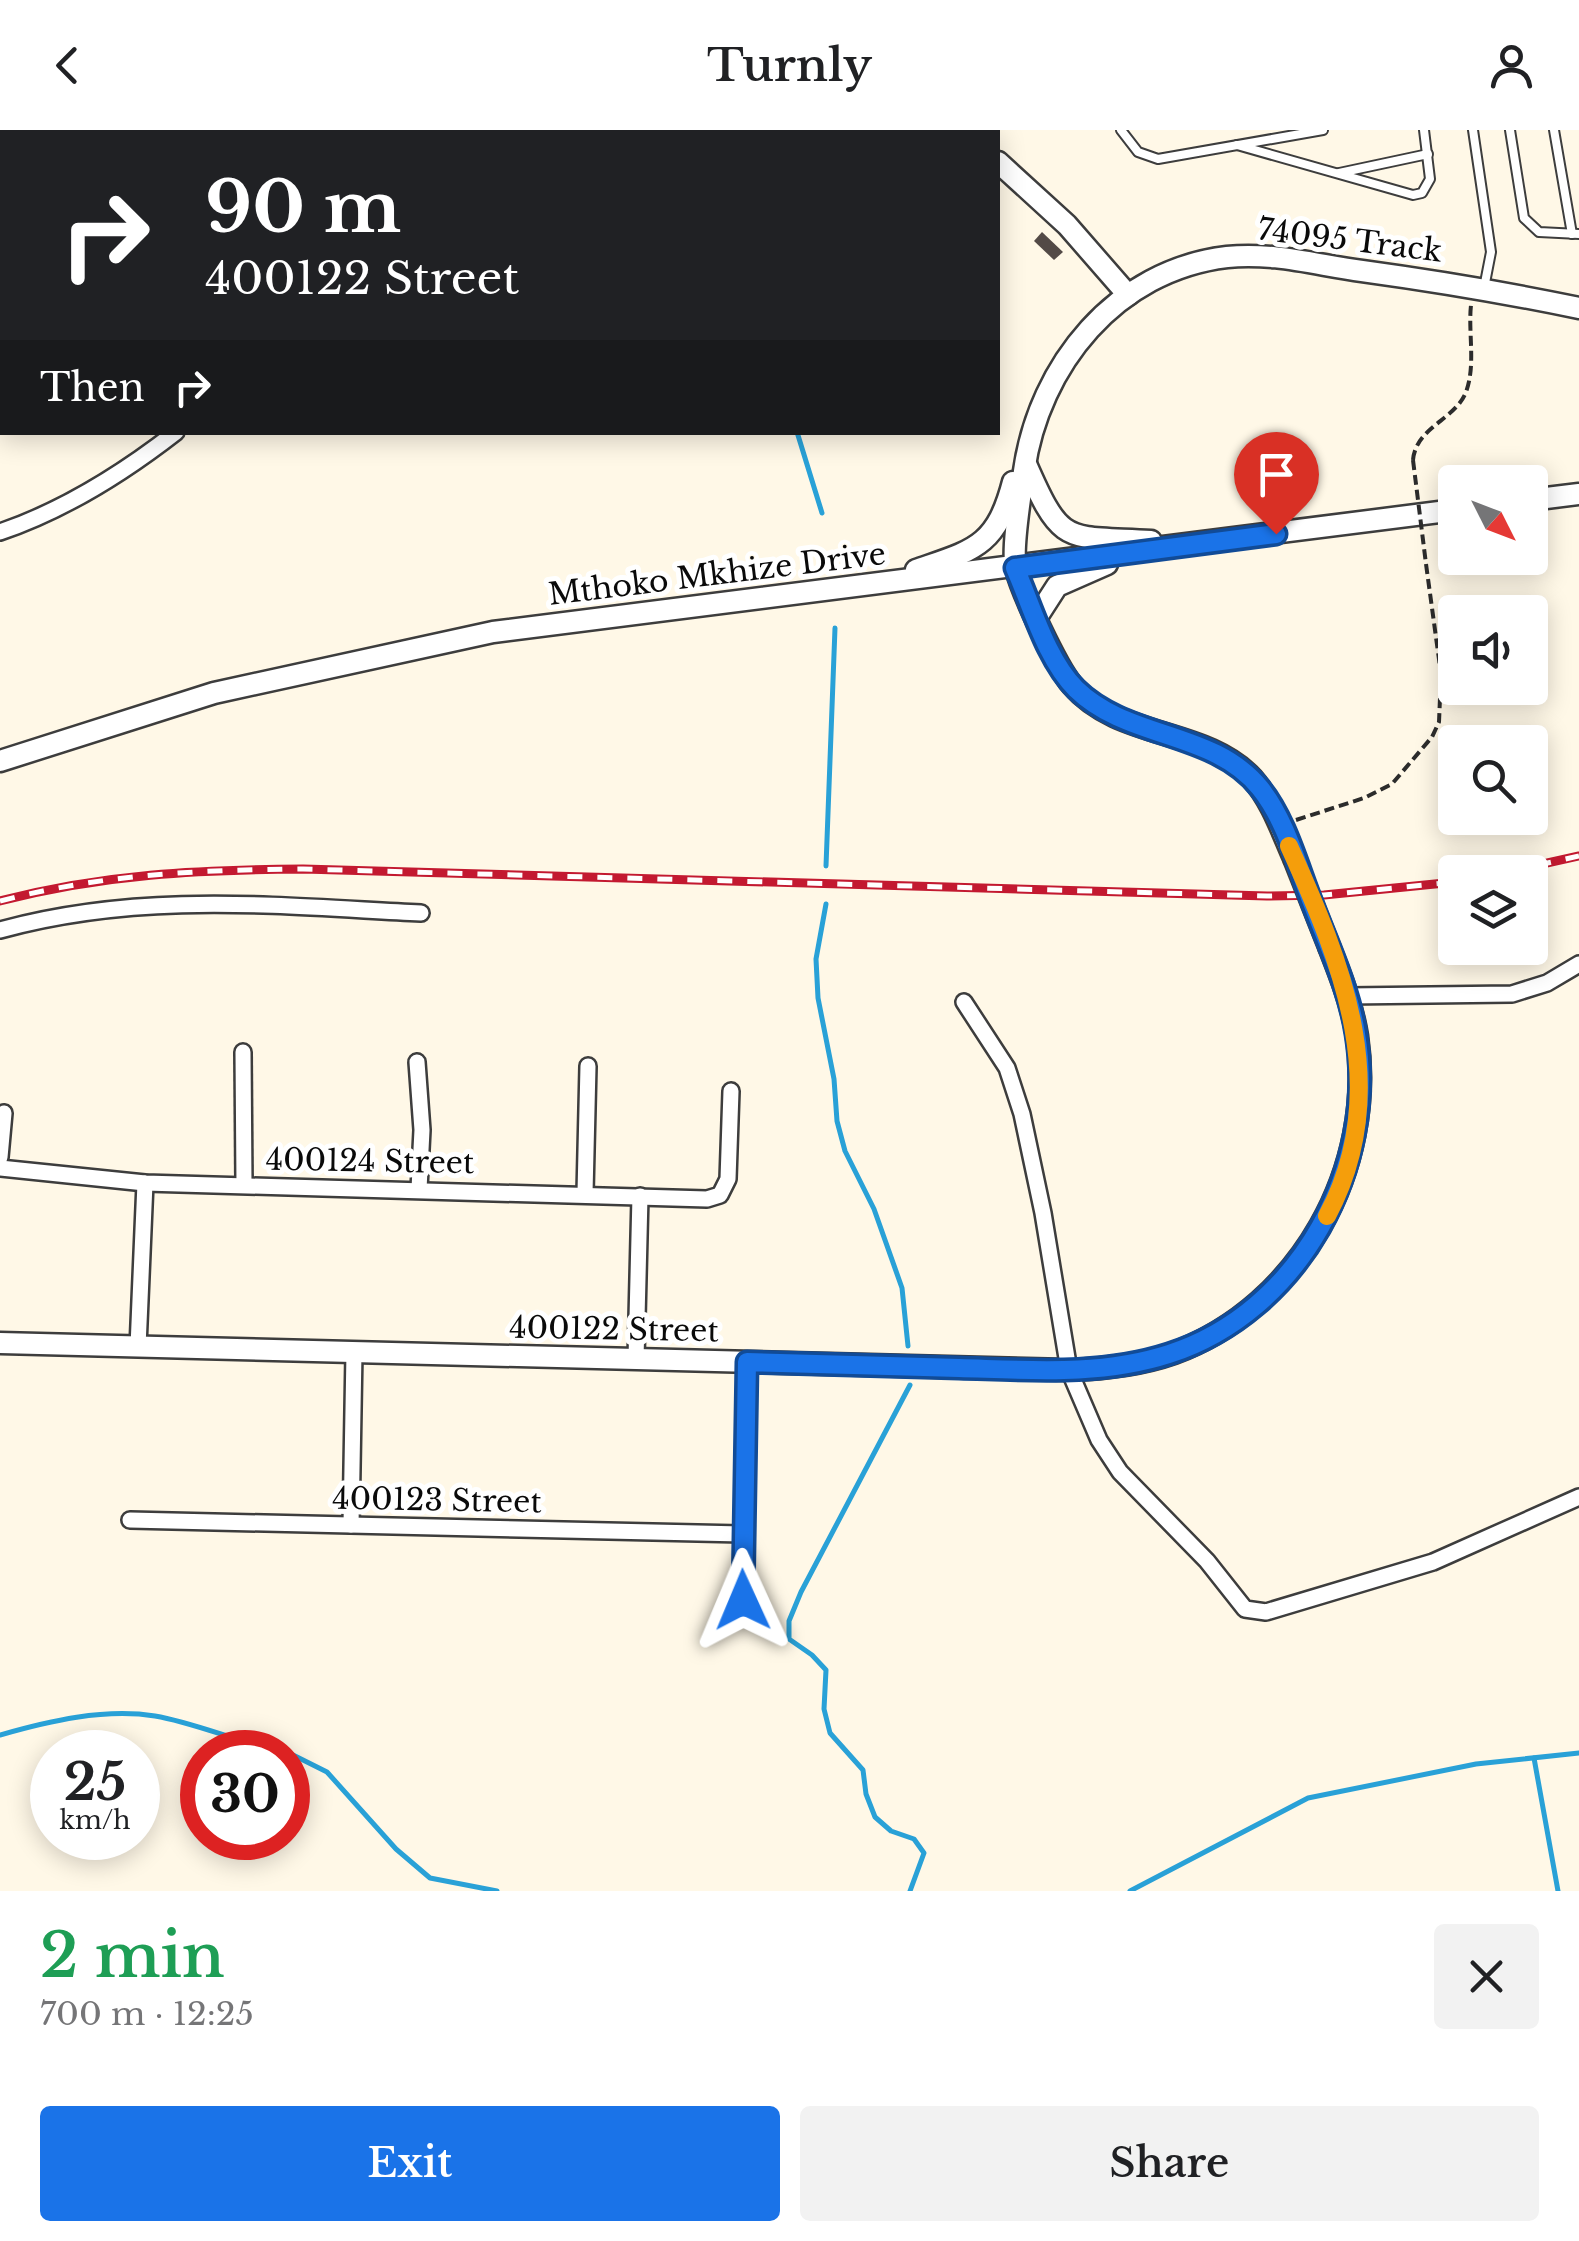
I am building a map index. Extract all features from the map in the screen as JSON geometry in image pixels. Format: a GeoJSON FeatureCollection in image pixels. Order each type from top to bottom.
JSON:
{"type":"FeatureCollection","features":[{"type":"Feature","properties":{"kind":"street"},"geometry":{"type":"LineString","coordinates":[[1000,164],[1067,225],[1128,295]]}},
{"type":"Feature","properties":{"kind":"street","name":"74095 Track"},"geometry":{"type":"LineString","coordinates":[[1015,568],[1026,462],[1042,398],[1071,352],[1101,316],[1160,275],[1229,257],[1279,256],[1479,287],[1579,308]]}},
{"type":"Feature","properties":{"kind":"street"},"geometry":{"type":"LineString","coordinates":[[882,582],[960,554],[988,538],[1006,509],[1032,426]]}},
{"type":"Feature","properties":{"kind":"street"},"geometry":{"type":"LineString","coordinates":[[0,532],[88,492],[137,463],[172,435]]}},
{"type":"Feature","properties":{"kind":"street"},"geometry":{"type":"LineString","coordinates":[[1026,462],[1054,521],[1074,535],[1201,544]]}},
{"type":"Feature","properties":{"kind":"street"},"geometry":{"type":"LineString","coordinates":[[1548,498],[1579,494]]}},
{"type":"Feature","properties":{"kind":"street","name":"Mthoko Mkhize Drive"},"geometry":{"type":"LineString","coordinates":[[0,762],[214,692],[494,632],[1438,512]]}},
{"type":"Feature","properties":{"kind":"street"},"geometry":{"type":"LineString","coordinates":[[1037,616],[1042,603],[1057,586],[1137,552]]}},
{"type":"Feature","properties":{"kind":"street","name":"400122 Street"},"geometry":{"type":"LineString","coordinates":[[0,1343],[1069,1370],[1133,1364],[1173,1353],[1208,1337],[1261,1299],[1296,1264],[1316,1236],[1348,1165],[1358,1119],[1360,1079],[1348,996],[1264,792],[1233,763],[1206,748],[1115,717],[1086,698],[1059,665],[1015,568]]}},
{"type":"Feature","properties":{"kind":"street"},"geometry":{"type":"LineString","coordinates":[[0,930],[64,916],[161,905],[276,903],[421,913]]}},
{"type":"Feature","properties":{"kind":"street"},"geometry":{"type":"LineString","coordinates":[[1348,996],[1512,994],[1547,983],[1579,964]]}},
{"type":"Feature","properties":{"kind":"street"},"geometry":{"type":"LineString","coordinates":[[964,1002],[1007,1068],[1022,1114],[1069,1370],[1099,1440],[1120,1472],[1207,1561],[1235,1601],[1254,1613],[1294,1605],[1433,1562],[1579,1497]]}},
{"type":"Feature","properties":{"kind":"street"},"geometry":{"type":"LineString","coordinates":[[243,1052],[244,1185]]}},
{"type":"Feature","properties":{"kind":"street"},"geometry":{"type":"LineString","coordinates":[[417,1062],[422,1130],[418,1189]]}},
{"type":"Feature","properties":{"kind":"street"},"geometry":{"type":"LineString","coordinates":[[586,1193],[588,1066]]}},
{"type":"Feature","properties":{"kind":"street","name":"400124 Street"},"geometry":{"type":"LineString","coordinates":[[0,1168],[145,1183],[714,1198],[724,1190],[728,1178],[731,1091]]}},
{"type":"Feature","properties":{"kind":"street"},"geometry":{"type":"LineString","coordinates":[[0,1156],[4,1113]]}},
{"type":"Feature","properties":{"kind":"street"},"geometry":{"type":"LineString","coordinates":[[138,1347],[145,1183]]}},
{"type":"Feature","properties":{"kind":"street"},"geometry":{"type":"LineString","coordinates":[[636,1359],[640,1196]]}},
{"type":"Feature","properties":{"kind":"street"},"geometry":{"type":"LineString","coordinates":[[351,1525],[354,1352]]}},
{"type":"Feature","properties":{"kind":"street"},"geometry":{"type":"LineString","coordinates":[[743,1600],[747,1362]]}},
{"type":"Feature","properties":{"kind":"street","name":"400123 Street"},"geometry":{"type":"LineString","coordinates":[[130,1520],[742,1534]]}},
{"type":"Feature","properties":{"kind":"lane"},"geometry":{"type":"LineString","coordinates":[[1121,130],[1138,152],[1158,159],[1323,130]]}},
{"type":"Feature","properties":{"kind":"lane"},"geometry":{"type":"LineString","coordinates":[[1237,145],[1414,195],[1422,193],[1430,179],[1424,130]]}},
{"type":"Feature","properties":{"kind":"lane"},"geometry":{"type":"LineString","coordinates":[[1472,130],[1490,252],[1479,287]]}},
{"type":"Feature","properties":{"kind":"lane"},"geometry":{"type":"LineString","coordinates":[[1510,130],[1524,218],[1540,232],[1576,234],[1554,130]]}},
{"type":"Feature","properties":{"kind":"lane"},"geometry":{"type":"LineString","coordinates":[[1338,174],[1428,154]]}},
{"type":"Feature","properties":{"kind":"path"},"geometry":{"type":"LineString","coordinates":[[1280,825],[1392,784],[1440,722],[1442,687],[1412,454],[1426,432],[1466,392],[1479,287]]}},
{"type":"Feature","properties":{"kind":"building"},"geometry":{"type":"Polygon","coordinates":[[[1042,232],[1063,252],[1054,260],[1034,241],[1042,232]]]}},
{"type":"Feature","properties":{"kind":"waterway"},"geometry":{"type":"LineString","coordinates":[[798,435],[822,513]]}},
{"type":"Feature","properties":{"kind":"waterway"},"geometry":{"type":"LineString","coordinates":[[826,866],[835,628]]}},
{"type":"Feature","properties":{"kind":"waterway"},"geometry":{"type":"LineString","coordinates":[[826,904],[816,959],[818,998],[834,1079],[837,1121],[845,1151],[874,1209],[902,1288],[908,1346]]}},
{"type":"Feature","properties":{"kind":"waterway"},"geometry":{"type":"LineString","coordinates":[[910,1385],[789,1621],[789,1639],[826,1670],[824,1709],[830,1733],[863,1770],[866,1794],[875,1817],[891,1831],[914,1839],[924,1853],[910,1891]]}},
{"type":"Feature","properties":{"kind":"waterway"},"geometry":{"type":"LineString","coordinates":[[0,1735],[77,1717],[136,1714],[279,1748],[327,1772],[396,1849],[430,1878],[497,1891]]}},
{"type":"Feature","properties":{"kind":"waterway"},"geometry":{"type":"LineString","coordinates":[[1130,1891],[1308,1798],[1476,1764],[1579,1753]]}},
{"type":"Feature","properties":{"kind":"waterway"},"geometry":{"type":"LineString","coordinates":[[1534,1758],[1558,1891]]}},
{"type":"Feature","properties":{"kind":"railway"},"geometry":{"type":"LineString","coordinates":[[1548,863],[1579,856]]}},
{"type":"Feature","properties":{"kind":"railway"},"geometry":{"type":"LineString","coordinates":[[0,901],[150,875],[303,869],[1267,896],[1324,895],[1438,884]]}},
{"type":"Feature","properties":{"kind":"slow traffic"},"geometry":{"type":"LineString","coordinates":[[1289,846],[1348,996],[1356,1035],[1358,1119],[1348,1165],[1327,1216]]}},
{"type":"Feature","properties":{"kind":"route"},"geometry":{"type":"LineString","coordinates":[[743,1600],[747,1362],[1069,1370],[1133,1364],[1173,1353],[1208,1337],[1243,1314],[1296,1264],[1333,1205],[1348,1165],[1358,1119],[1356,1035],[1348,996],[1272,807],[1264,792],[1233,763],[1206,748],[1115,717],[1073,686],[1059,665],[1015,568],[1276,534]]}}]}
